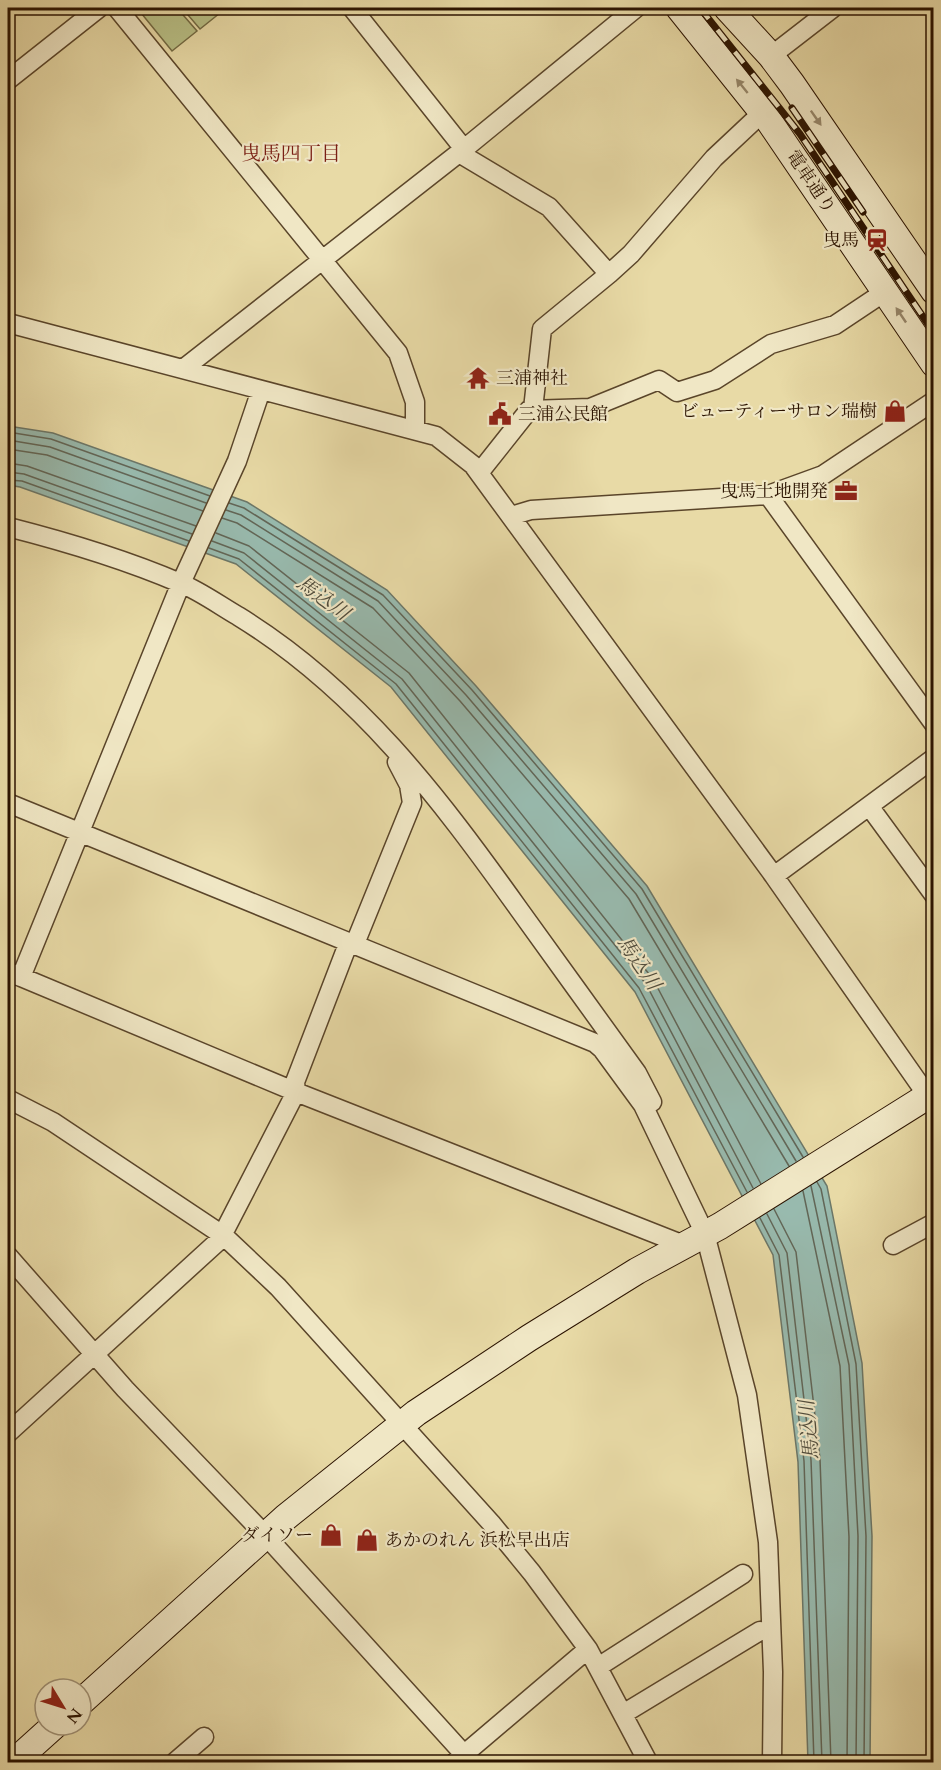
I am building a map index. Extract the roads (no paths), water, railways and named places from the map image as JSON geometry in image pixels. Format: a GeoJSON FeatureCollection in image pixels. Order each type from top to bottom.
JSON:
{"type":"FeatureCollection","features":[{"type":"Feature","properties":{"kind":"street"},"geometry":{"type":"LineString","coordinates":[[8,80],[99,8]]}},
{"type":"Feature","properties":{"kind":"street"},"geometry":{"type":"LineString","coordinates":[[117,8],[398,353],[415,402],[415,430]]}},
{"type":"Feature","properties":{"kind":"street"},"geometry":{"type":"LineString","coordinates":[[352,8],[461,151],[549,207],[609,274]]}},
{"type":"Feature","properties":{"kind":"street"},"geometry":{"type":"LineString","coordinates":[[183,369],[461,151],[636,8]]}},
{"type":"Feature","properties":{"kind":"street","name":"電車通り"},"geometry":{"type":"LineString","coordinates":[[679,8],[763,112],[933,364]]}},
{"type":"Feature","properties":{"kind":"street"},"geometry":{"type":"LineString","coordinates":[[726,8],[771,56],[933,291]]}},
{"type":"Feature","properties":{"kind":"street"},"geometry":{"type":"LineString","coordinates":[[771,56],[834,8]]}},
{"type":"Feature","properties":{"kind":"street"},"geometry":{"type":"LineString","coordinates":[[533,409],[542,329],[631,254],[714,158],[763,112]]}},
{"type":"Feature","properties":{"kind":"street"},"geometry":{"type":"LineString","coordinates":[[479,473],[526,412],[533,409],[590,408],[659,380],[673,391],[681,392],[720,377],[771,344],[835,325],[874,299]]}},
{"type":"Feature","properties":{"kind":"street"},"geometry":{"type":"LineString","coordinates":[[8,323],[436,436],[479,473],[774,876],[932,1098],[847,1146],[529,1338],[401,1425],[266,1536],[93,1691]]}},
{"type":"Feature","properties":{"kind":"street"},"geometry":{"type":"LineString","coordinates":[[261,390],[237,461],[182,581],[78,831],[14,975],[296,1092],[703,1235]]}},
{"type":"Feature","properties":{"kind":"street"},"geometry":{"type":"LineString","coordinates":[[511,516],[531,510],[768,495],[823,475],[933,401]]}},
{"type":"Feature","properties":{"kind":"street"},"geometry":{"type":"LineString","coordinates":[[768,495],[933,724]]}},
{"type":"Feature","properties":{"kind":"street"},"geometry":{"type":"LineString","coordinates":[[8,527],[82,545],[182,581],[304,661],[369,719],[476,849],[637,1073],[664,1123],[671,1163]]}},
{"type":"Feature","properties":{"kind":"street"},"geometry":{"type":"LineString","coordinates":[[8,1433],[222,1235],[226,1228],[296,1092],[295,1082],[412,803],[409,785],[397,762],[394,747]]}},
{"type":"Feature","properties":{"kind":"street"},"geometry":{"type":"LineString","coordinates":[[774,876],[933,758]]}},
{"type":"Feature","properties":{"kind":"street"},"geometry":{"type":"LineString","coordinates":[[8,803],[595,1043],[643,1105],[703,1235],[747,1395],[768,1542],[773,1672],[772,1762]]}},
{"type":"Feature","properties":{"kind":"street"},"geometry":{"type":"LineString","coordinates":[[869,806],[933,895]]}},
{"type":"Feature","properties":{"kind":"street"},"geometry":{"type":"LineString","coordinates":[[8,1099],[53,1122],[222,1235],[278,1287],[491,1523],[532,1573],[588,1649],[648,1762]]}},
{"type":"Feature","properties":{"kind":"street"},"geometry":{"type":"LineString","coordinates":[[893,1245],[933,1223]]}},
{"type":"Feature","properties":{"kind":"street"},"geometry":{"type":"LineString","coordinates":[[8,1256],[94,1353],[266,1536],[464,1760],[588,1649]]}},
{"type":"Feature","properties":{"kind":"street"},"geometry":{"type":"LineString","coordinates":[[598,1667],[743,1574]]}},
{"type":"Feature","properties":{"kind":"street"},"geometry":{"type":"LineString","coordinates":[[623,1714],[760,1631]]}},
{"type":"Feature","properties":{"kind":"street"},"geometry":{"type":"LineString","coordinates":[[15,1758],[40,1737]]}},
{"type":"Feature","properties":{"kind":"street"},"geometry":{"type":"LineString","coordinates":[[175,1762],[204,1737]]}},
{"type":"Feature","properties":{"kind":"water","name":"馬込川"},"geometry":{"type":"Polygon","coordinates":[[[8,426],[53,433],[247,502],[387,590],[476,686],[647,886],[827,1186],[862,1363],[872,1536],[870,1762],[808,1762],[798,1462],[773,1255],[635,992],[391,687],[236,564],[20,487],[8,485],[8,426]]]}},
{"type":"Feature","properties":{"kind":"railway"},"geometry":{"type":"LineString","coordinates":[[700,8],[800,134],[934,333]]}},
{"type":"Feature","properties":{"kind":"railway"},"geometry":{"type":"LineString","coordinates":[[792,108],[863,212]]}},
{"type":"Feature","properties":{"kind":"place","name":"曳馬"},"geometry":{"type":"Point","coordinates":[877,240]}},
{"type":"Feature","properties":{"kind":"place","name":"三浦神社"},"geometry":{"type":"Point","coordinates":[478,378]}},
{"type":"Feature","properties":{"kind":"place","name":"ビューティーサロン瑞樹"},"geometry":{"type":"Point","coordinates":[895,411]}},
{"type":"Feature","properties":{"kind":"place","name":"三浦公民館"},"geometry":{"type":"Point","coordinates":[500,414]}},
{"type":"Feature","properties":{"kind":"place","name":"曳馬土地開発"},"geometry":{"type":"Point","coordinates":[846,491]}},
{"type":"Feature","properties":{"kind":"place","name":"ダイソー"},"geometry":{"type":"Point","coordinates":[331,1535]}},
{"type":"Feature","properties":{"kind":"place","name":"あかのれん 浜松早出店"},"geometry":{"type":"Point","coordinates":[367,1540]}},
{"type":"Feature","properties":{"kind":"district","name":"曳馬四丁目"},"geometry":{"type":"Point","coordinates":[291,153]}}]}
